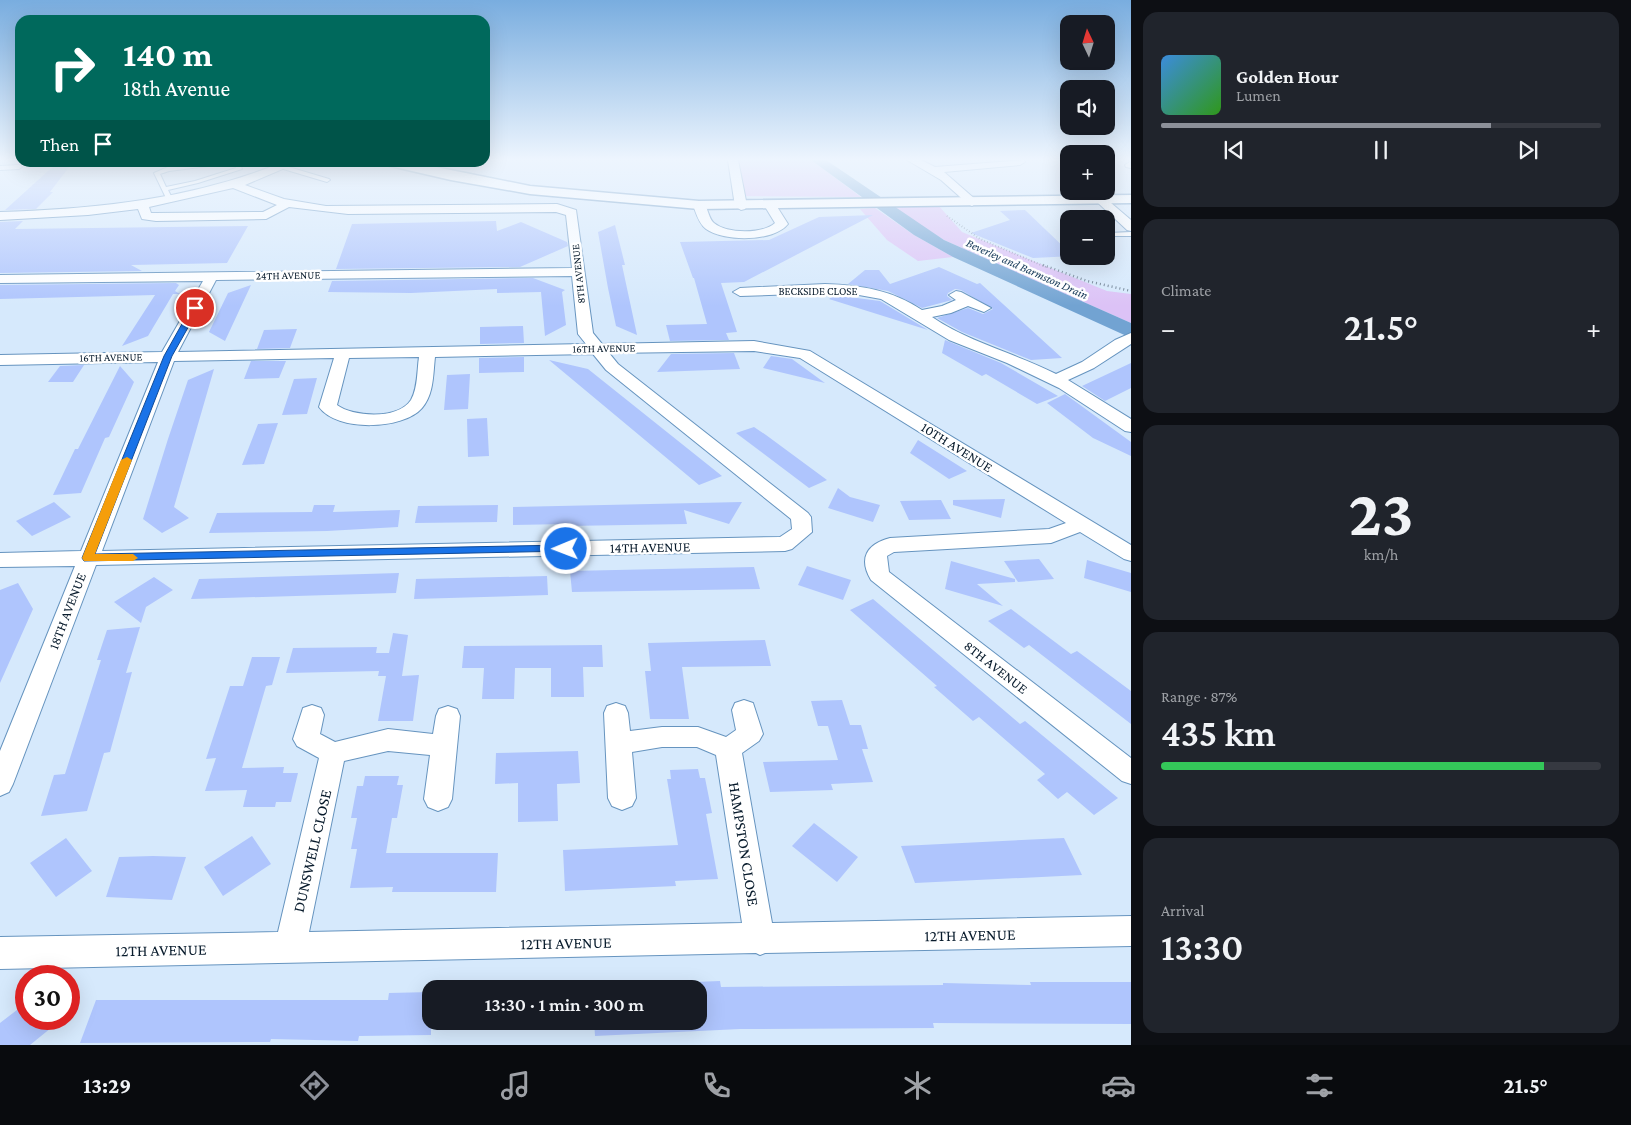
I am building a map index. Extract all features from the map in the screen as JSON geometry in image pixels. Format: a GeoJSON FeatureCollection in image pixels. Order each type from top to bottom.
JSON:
{"type":"FeatureCollection","features":[{"type":"Feature","properties":{"kind":"street"},"geometry":{"type":"LineString","coordinates":[[0,216],[66,214],[111,209]]}},
{"type":"Feature","properties":{"kind":"street"},"geometry":{"type":"LineString","coordinates":[[144,209],[146,216],[156,217],[256,216],[266,215],[278,209]]}},
{"type":"Feature","properties":{"kind":"street","name":"8TH AVENUE"},"geometry":{"type":"LineString","coordinates":[[318,209],[338,211],[501,209]]}},
{"type":"Feature","properties":{"kind":"street","name":"8TH AVENUE"},"geometry":{"type":"LineString","coordinates":[[561,209],[567,210],[572,214],[577,272],[586,334],[595,348],[612,367],[801,517]]}},
{"type":"Feature","properties":{"kind":"street"},"geometry":{"type":"LineString","coordinates":[[701,209],[709,225],[718,231],[768,233],[779,229],[782,224],[772,209]]}},
{"type":"Feature","properties":{"kind":"street"},"geometry":{"type":"LineString","coordinates":[[1111,209],[1131,227]]}},
{"type":"Feature","properties":{"kind":"street","name":"24TH AVENUE"},"geometry":{"type":"LineString","coordinates":[[0,279],[577,272]]}},
{"type":"Feature","properties":{"kind":"street","name":"18TH AVENUE"},"geometry":{"type":"LineString","coordinates":[[0,784],[168,356],[212,276]]}},
{"type":"Feature","properties":{"kind":"street","name":"BECKSIDE CLOSE"},"geometry":{"type":"LineString","coordinates":[[738,291],[860,290],[879,294],[921,315],[948,334],[995,352],[1055,380],[1100,404],[1131,426]]}},
{"type":"Feature","properties":{"kind":"street"},"geometry":{"type":"LineString","coordinates":[[952,293],[984,308]]}},
{"type":"Feature","properties":{"kind":"street"},"geometry":{"type":"LineString","coordinates":[[921,315],[946,310],[967,300]]}},
{"type":"Feature","properties":{"kind":"street"},"geometry":{"type":"LineString","coordinates":[[1055,380],[1088,365],[1125,341]]}},
{"type":"Feature","properties":{"kind":"street","name":"16TH AVENUE"},"geometry":{"type":"LineString","coordinates":[[0,360],[595,348],[754,346],[779,349]]}},
{"type":"Feature","properties":{"kind":"street","name":"10TH AVENUE"},"geometry":{"type":"LineString","coordinates":[[779,349],[804,354],[1131,554]]}},
{"type":"Feature","properties":{"kind":"street"},"geometry":{"type":"LineString","coordinates":[[343,352],[328,407],[338,414],[354,419],[393,417],[409,412],[419,401],[428,351]]}},
{"type":"Feature","properties":{"kind":"street","name":"14TH AVENUE"},"geometry":{"type":"LineString","coordinates":[[0,560],[785,544],[802,532],[801,517]]}},
{"type":"Feature","properties":{"kind":"street","name":"8TH AVENUE"},"geometry":{"type":"LineString","coordinates":[[1082,524],[1051,536],[890,545],[876,553],[879,575],[1131,773]]}},
{"type":"Feature","properties":{"kind":"street"},"geometry":{"type":"LineString","coordinates":[[619,743],[662,737],[698,737],[728,748],[750,734],[744,710]]}},
{"type":"Feature","properties":{"kind":"street"},"geometry":{"type":"LineString","coordinates":[[616,713],[622,798]]}},
{"type":"Feature","properties":{"kind":"street"},"geometry":{"type":"LineString","coordinates":[[312,715],[306,739],[334,753],[388,740],[445,746]]}},
{"type":"Feature","properties":{"kind":"street"},"geometry":{"type":"LineString","coordinates":[[438,799],[448,716]]}},
{"type":"Feature","properties":{"kind":"street","name":"HAMPSTON CLOSE"},"geometry":{"type":"LineString","coordinates":[[728,748],[760,940]]}},
{"type":"Feature","properties":{"kind":"street","name":"DUNSWELL CLOSE"},"geometry":{"type":"LineString","coordinates":[[290,948],[334,753]]}},
{"type":"Feature","properties":{"kind":"street","name":"12TH AVENUE"},"geometry":{"type":"LineString","coordinates":[[0,953],[760,940],[1131,931]]}},
{"type":"Feature","properties":{"kind":"lane"},"geometry":{"type":"LineString","coordinates":[[1115,234],[1131,234]]}},
{"type":"Feature","properties":{"kind":"path"},"geometry":{"type":"LineString","coordinates":[[943,213],[959,228],[973,237],[1058,272],[1100,286],[1131,291]]}},
{"type":"Feature","properties":{"kind":"shaded area"},"geometry":{"type":"Polygon","coordinates":[[[860,209],[876,209],[914,235],[953,257],[918,261],[887,240],[860,209]]]}},
{"type":"Feature","properties":{"kind":"shaded area"},"geometry":{"type":"Polygon","coordinates":[[[895,209],[941,209],[962,232],[1107,291],[1131,294],[1131,323],[944,240],[895,209]]]}},
{"type":"Feature","properties":{"kind":"water"},"geometry":{"type":"Polygon","coordinates":[[[878,209],[898,209],[944,240],[1131,323],[1131,338],[953,257],[914,235],[878,209]]]}},
{"type":"Feature","properties":{"kind":"building"},"geometry":{"type":"Polygon","coordinates":[[[6,209],[36,209],[36,209],[5,210],[6,209]]]}},
{"type":"Feature","properties":{"kind":"building"},"geometry":{"type":"Polygon","coordinates":[[[1025,210],[1060,243],[1060,257],[1033,258],[971,233],[1010,220],[1000,211],[1025,210]]]}},
{"type":"Feature","properties":{"kind":"building"},"geometry":{"type":"Polygon","coordinates":[[[873,215],[744,282],[721,283],[737,332],[726,333],[729,340],[670,341],[666,325],[707,324],[694,278],[680,242],[769,240],[819,217],[873,215]]]}},
{"type":"Feature","properties":{"kind":"building"},"geometry":{"type":"Polygon","coordinates":[[[23,221],[15,229],[248,226],[227,263],[131,265],[142,271],[0,273],[0,222],[23,221]]]}},
{"type":"Feature","properties":{"kind":"building"},"geometry":{"type":"Polygon","coordinates":[[[496,221],[497,231],[521,222],[567,242],[568,246],[520,267],[336,269],[352,224],[496,221]]]}},
{"type":"Feature","properties":{"kind":"building"},"geometry":{"type":"Polygon","coordinates":[[[615,225],[625,265],[622,265],[637,335],[616,326],[608,288],[598,232],[615,225]]]}},
{"type":"Feature","properties":{"kind":"building"},"geometry":{"type":"Polygon","coordinates":[[[939,267],[977,284],[980,283],[1062,358],[1031,360],[962,332],[937,318],[968,308],[983,314],[993,309],[961,290],[955,289],[948,293],[947,296],[952,300],[922,308],[888,291],[848,284],[865,270],[879,270],[890,284],[939,267]]]}},
{"type":"Feature","properties":{"kind":"building"},"geometry":{"type":"Polygon","coordinates":[[[533,278],[565,290],[562,292],[566,325],[545,336],[541,292],[497,293],[497,289],[411,293],[328,292],[332,281],[533,278]]]}},
{"type":"Feature","properties":{"kind":"building"},"geometry":{"type":"Polygon","coordinates":[[[176,283],[179,285],[175,291],[180,294],[173,294],[148,336],[122,346],[155,295],[0,299],[0,285],[176,283]]]}},
{"type":"Feature","properties":{"kind":"building"},"geometry":{"type":"Polygon","coordinates":[[[251,285],[225,341],[209,332],[228,293],[251,285]]]}},
{"type":"Feature","properties":{"kind":"building"},"geometry":{"type":"Polygon","coordinates":[[[834,295],[880,301],[928,330],[829,299],[834,295]]]}},
{"type":"Feature","properties":{"kind":"building"},"geometry":{"type":"Polygon","coordinates":[[[523,326],[524,343],[480,344],[480,327],[523,326]]]}},
{"type":"Feature","properties":{"kind":"building"},"geometry":{"type":"Polygon","coordinates":[[[297,329],[290,348],[257,349],[264,330],[297,329]]]}},
{"type":"Feature","properties":{"kind":"building"},"geometry":{"type":"Polygon","coordinates":[[[945,340],[1001,363],[1058,396],[1037,404],[986,374],[982,376],[942,353],[945,340]]]}},
{"type":"Feature","properties":{"kind":"building"},"geometry":{"type":"Polygon","coordinates":[[[734,353],[740,369],[657,372],[671,354],[734,353]]]}},
{"type":"Feature","properties":{"kind":"building"},"geometry":{"type":"Polygon","coordinates":[[[771,356],[792,359],[825,383],[763,368],[771,356]]]}},
{"type":"Feature","properties":{"kind":"building"},"geometry":{"type":"Polygon","coordinates":[[[524,357],[524,372],[479,373],[479,358],[524,357]]]}},
{"type":"Feature","properties":{"kind":"building"},"geometry":{"type":"Polygon","coordinates":[[[549,360],[588,369],[722,476],[699,485],[549,360]]]}},
{"type":"Feature","properties":{"kind":"building"},"geometry":{"type":"Polygon","coordinates":[[[251,361],[286,361],[279,378],[244,379],[251,361]]]}},
{"type":"Feature","properties":{"kind":"building"},"geometry":{"type":"Polygon","coordinates":[[[1131,363],[1131,388],[1105,401],[1082,386],[1131,363]]]}},
{"type":"Feature","properties":{"kind":"building"},"geometry":{"type":"Polygon","coordinates":[[[84,365],[73,382],[48,382],[60,366],[84,365]]]}},
{"type":"Feature","properties":{"kind":"building"},"geometry":{"type":"Polygon","coordinates":[[[120,366],[134,382],[109,437],[105,438],[81,493],[53,495],[75,449],[78,449],[120,366]]]}},
{"type":"Feature","properties":{"kind":"building"},"geometry":{"type":"Polygon","coordinates":[[[214,369],[174,507],[189,518],[162,533],[143,519],[168,439],[188,380],[214,369]]]}},
{"type":"Feature","properties":{"kind":"building"},"geometry":{"type":"Polygon","coordinates":[[[470,374],[468,409],[444,410],[447,375],[470,374]]]}},
{"type":"Feature","properties":{"kind":"building"},"geometry":{"type":"Polygon","coordinates":[[[317,378],[307,414],[282,415],[294,379],[317,378]]]}},
{"type":"Feature","properties":{"kind":"building"},"geometry":{"type":"Polygon","coordinates":[[[1065,394],[1131,442],[1131,456],[1093,438],[1047,403],[1065,394]]]}},
{"type":"Feature","properties":{"kind":"building"},"geometry":{"type":"Polygon","coordinates":[[[487,418],[489,456],[468,457],[467,419],[487,418]]]}},
{"type":"Feature","properties":{"kind":"building"},"geometry":{"type":"Polygon","coordinates":[[[278,423],[264,464],[242,465],[258,424],[278,423]]]}},
{"type":"Feature","properties":{"kind":"building"},"geometry":{"type":"Polygon","coordinates":[[[754,427],[827,480],[809,488],[736,433],[754,427]]]}},
{"type":"Feature","properties":{"kind":"building"},"geometry":{"type":"Polygon","coordinates":[[[918,440],[967,471],[949,479],[910,453],[918,440]]]}},
{"type":"Feature","properties":{"kind":"building"},"geometry":{"type":"Polygon","coordinates":[[[838,488],[850,497],[880,505],[873,522],[828,508],[838,488]]]}},
{"type":"Feature","properties":{"kind":"building"},"geometry":{"type":"Polygon","coordinates":[[[1005,499],[1001,518],[953,505],[953,500],[1005,499]]]}},
{"type":"Feature","properties":{"kind":"building"},"geometry":{"type":"Polygon","coordinates":[[[941,500],[951,519],[909,520],[900,501],[941,500]]]}},
{"type":"Feature","properties":{"kind":"building"},"geometry":{"type":"Polygon","coordinates":[[[54,502],[71,517],[32,536],[16,521],[54,502]]]}},
{"type":"Feature","properties":{"kind":"building"},"geometry":{"type":"Polygon","coordinates":[[[742,502],[729,524],[684,510],[687,524],[513,525],[513,507],[742,502]]]}},
{"type":"Feature","properties":{"kind":"building"},"geometry":{"type":"Polygon","coordinates":[[[314,505],[335,505],[333,512],[400,510],[398,527],[327,531],[209,533],[217,513],[312,512],[314,505]]]}},
{"type":"Feature","properties":{"kind":"building"},"geometry":{"type":"Polygon","coordinates":[[[498,505],[497,522],[415,523],[418,506],[498,505]]]}},
{"type":"Feature","properties":{"kind":"building"},"geometry":{"type":"Polygon","coordinates":[[[1039,559],[1054,579],[1018,582],[1004,561],[1039,559]]]}},
{"type":"Feature","properties":{"kind":"building"},"geometry":{"type":"Polygon","coordinates":[[[1087,560],[1131,573],[1131,592],[1084,578],[1087,560]]]}},
{"type":"Feature","properties":{"kind":"building"},"geometry":{"type":"Polygon","coordinates":[[[951,561],[1015,579],[1015,582],[977,584],[1003,606],[945,589],[951,561]]]}},
{"type":"Feature","properties":{"kind":"building"},"geometry":{"type":"Polygon","coordinates":[[[807,566],[851,580],[843,600],[798,585],[807,566]]]}},
{"type":"Feature","properties":{"kind":"building"},"geometry":{"type":"Polygon","coordinates":[[[754,567],[760,589],[572,592],[570,571],[754,567]]]}},
{"type":"Feature","properties":{"kind":"building"},"geometry":{"type":"Polygon","coordinates":[[[399,573],[396,593],[191,599],[199,579],[399,573]]]}},
{"type":"Feature","properties":{"kind":"building"},"geometry":{"type":"Polygon","coordinates":[[[547,576],[548,595],[414,599],[416,579],[547,576]]]}},
{"type":"Feature","properties":{"kind":"building"},"geometry":{"type":"Polygon","coordinates":[[[154,577],[173,590],[146,607],[141,623],[114,602],[154,577]]]}},
{"type":"Feature","properties":{"kind":"building"},"geometry":{"type":"Polygon","coordinates":[[[18,583],[33,609],[0,683],[0,590],[18,583]]]}},
{"type":"Feature","properties":{"kind":"building"},"geometry":{"type":"Polygon","coordinates":[[[873,599],[1020,724],[1025,721],[1118,798],[1094,815],[1067,792],[1058,799],[1037,780],[1045,774],[979,717],[973,721],[934,687],[937,686],[850,610],[873,599]]]}},
{"type":"Feature","properties":{"kind":"building"},"geometry":{"type":"Polygon","coordinates":[[[1011,609],[1071,654],[1077,651],[1131,691],[1131,724],[1029,645],[1024,648],[988,621],[1011,609]]]}},
{"type":"Feature","properties":{"kind":"building"},"geometry":{"type":"Polygon","coordinates":[[[140,627],[126,673],[132,672],[110,752],[104,753],[87,811],[41,816],[54,775],[65,774],[101,660],[97,660],[107,630],[140,627]]]}},
{"type":"Feature","properties":{"kind":"building"},"geometry":{"type":"Polygon","coordinates":[[[393,633],[408,635],[402,676],[419,675],[413,721],[378,721],[386,676],[378,676],[379,671],[286,673],[293,648],[377,647],[376,653],[389,653],[393,633]]]}},
{"type":"Feature","properties":{"kind":"building"},"geometry":{"type":"Polygon","coordinates":[[[765,640],[771,666],[682,667],[689,719],[650,719],[645,671],[651,671],[648,643],[765,640]]]}},
{"type":"Feature","properties":{"kind":"building"},"geometry":{"type":"Polygon","coordinates":[[[602,645],[603,667],[583,667],[584,697],[551,697],[551,668],[515,668],[514,699],[482,699],[484,668],[462,668],[464,646],[602,645]]]}},
{"type":"Feature","properties":{"kind":"building"},"geometry":{"type":"Polygon","coordinates":[[[252,657],[280,657],[272,685],[266,686],[242,768],[284,767],[283,773],[298,773],[291,802],[276,802],[275,807],[243,807],[247,790],[205,791],[216,758],[206,759],[230,686],[243,686],[252,657]]]}},
{"type":"Feature","properties":{"kind":"building"},"geometry":{"type":"Polygon","coordinates":[[[842,700],[850,725],[861,725],[868,749],[862,749],[873,782],[831,784],[833,790],[770,792],[763,762],[838,760],[828,726],[818,726],[811,701],[842,700]]]}},
{"type":"Feature","properties":{"kind":"building"},"geometry":{"type":"Polygon","coordinates":[[[578,751],[580,783],[557,784],[558,821],[518,822],[518,783],[495,784],[496,753],[578,751]]]}},
{"type":"Feature","properties":{"kind":"building"},"geometry":{"type":"Polygon","coordinates":[[[698,769],[700,778],[705,778],[712,813],[706,814],[718,879],[675,881],[676,886],[565,891],[563,850],[678,845],[667,779],[671,779],[670,770],[698,769]]]}},
{"type":"Feature","properties":{"kind":"building"},"geometry":{"type":"Polygon","coordinates":[[[365,776],[399,776],[397,785],[403,785],[397,818],[392,818],[386,853],[498,853],[496,892],[392,892],[393,887],[350,888],[357,849],[351,849],[357,818],[351,818],[357,786],[363,786],[365,776]]]}},
{"type":"Feature","properties":{"kind":"building"},"geometry":{"type":"Polygon","coordinates":[[[814,823],[858,857],[837,882],[792,846],[814,823]]]}},
{"type":"Feature","properties":{"kind":"building"},"geometry":{"type":"Polygon","coordinates":[[[252,836],[271,864],[223,896],[204,867],[252,836]]]}},
{"type":"Feature","properties":{"kind":"building"},"geometry":{"type":"Polygon","coordinates":[[[66,838],[92,871],[56,897],[30,863],[66,838]]]}},
{"type":"Feature","properties":{"kind":"building"},"geometry":{"type":"Polygon","coordinates":[[[1064,838],[1082,875],[915,883],[901,846],[1064,838]]]}},
{"type":"Feature","properties":{"kind":"building"},"geometry":{"type":"Polygon","coordinates":[[[119,857],[186,857],[172,900],[106,897],[119,857]]]}},
{"type":"Feature","properties":{"kind":"building"},"geometry":{"type":"Polygon","coordinates":[[[720,981],[721,987],[943,985],[943,983],[1031,985],[1030,982],[1131,982],[1131,1024],[933,1023],[934,1028],[740,1029],[595,1036],[595,1030],[707,1030],[707,982],[720,981]]]}},
{"type":"Feature","properties":{"kind":"building"},"geometry":{"type":"Polygon","coordinates":[[[422,992],[422,1030],[431,1030],[431,1035],[359,1036],[358,1041],[271,1039],[270,1042],[80,1043],[96,1000],[388,1000],[389,993],[422,992]]]}},
{"type":"Feature","properties":{"kind":"building"},"geometry":{"type":"Polygon","coordinates":[[[15,1011],[15,1030],[48,1030],[30,1045],[0,1045],[0,1023],[15,1011]]]}},
{"type":"Feature","properties":{"kind":"slow traffic"},"geometry":{"type":"LineString","coordinates":[[127,460],[88,558],[133,558]]}},
{"type":"Feature","properties":{"kind":"route"},"geometry":{"type":"LineString","coordinates":[[195,308],[168,356],[88,558],[566,549]]}},
{"type":"Feature","properties":{"kind":"water label","name":"Beverley and Barmston Drain"},"geometry":{"type":"Point","coordinates":[1027,269]}}]}
